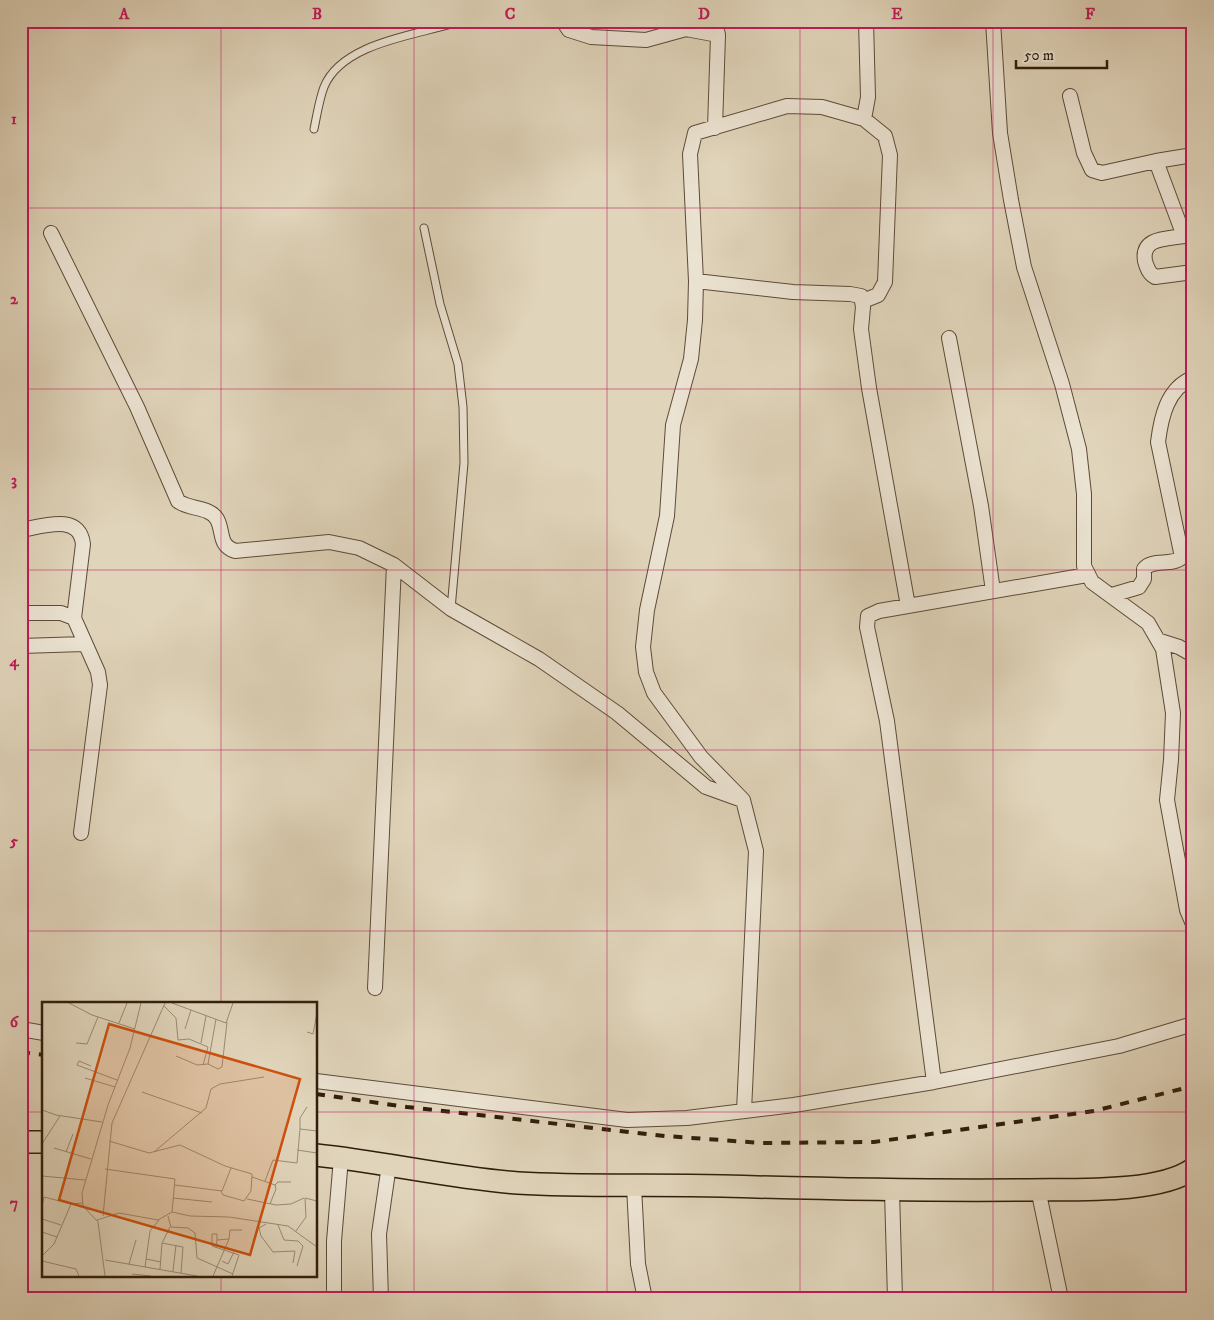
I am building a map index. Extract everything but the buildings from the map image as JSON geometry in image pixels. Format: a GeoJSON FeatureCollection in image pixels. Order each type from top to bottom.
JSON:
{"type":"FeatureCollection","features":[{"type":"Feature","properties":{"kind":"main road"},"geometry":{"type":"LineString","coordinates":[[21,1142],[42,1142]]}},
{"type":"Feature","properties":{"kind":"main road"},"geometry":{"type":"LineString","coordinates":[[318,1155],[451,1176],[518,1183],[634,1186],[892,1190],[1130,1187],[1161,1181],[1193,1169]]}},
{"type":"Feature","properties":{"kind":"street"},"geometry":{"type":"LineString","coordinates":[[563,21],[569,30],[591,37],[646,40],[686,29],[717,28],[715,128]]}},
{"type":"Feature","properties":{"kind":"street"},"geometry":{"type":"LineString","coordinates":[[864,119],[868,97],[866,21]]}},
{"type":"Feature","properties":{"kind":"street"},"geometry":{"type":"LineString","coordinates":[[993,21],[1000,133],[1014,219],[1024,267],[1062,384],[1079,449],[1084,494],[1083,555],[1087,575],[1092,582],[1148,623],[1163,649],[1173,713],[1171,760],[1166,800],[1187,910],[1193,924]]}},
{"type":"Feature","properties":{"kind":"street"},"geometry":{"type":"LineString","coordinates":[[1070,96],[1084,153],[1092,170],[1102,172],[1193,155]]}},
{"type":"Feature","properties":{"kind":"street"},"geometry":{"type":"LineString","coordinates":[[744,1111],[756,850],[752,827],[743,800],[702,757],[654,693],[646,672],[643,647],[647,610],[667,516],[673,425],[691,359],[696,281],[691,200],[691,146],[695,133],[796,106],[822,107],[864,119],[885,136],[890,155],[885,282],[878,295],[863,301]]}},
{"type":"Feature","properties":{"kind":"street"},"geometry":{"type":"LineString","coordinates":[[1156,161],[1188,236],[1154,241],[1148,244],[1145,250],[1146,264],[1149,272],[1155,277],[1193,272]]}},
{"type":"Feature","properties":{"kind":"street"},"geometry":{"type":"LineString","coordinates":[[51,233],[137,407],[178,501],[185,506],[210,512],[216,518],[223,543],[228,548],[235,551],[329,542],[359,548],[394,565],[451,609],[539,659],[616,714],[706,787],[743,800]]}},
{"type":"Feature","properties":{"kind":"street"},"geometry":{"type":"LineString","coordinates":[[696,281],[793,292],[861,296],[863,301],[861,329],[869,388],[908,606]]}},
{"type":"Feature","properties":{"kind":"street"},"geometry":{"type":"LineString","coordinates":[[949,338],[981,506],[993,591]]}},
{"type":"Feature","properties":{"kind":"street"},"geometry":{"type":"LineString","coordinates":[[1187,558],[1182,554],[1158,442],[1160,428],[1170,398],[1177,388],[1193,378]]}},
{"type":"Feature","properties":{"kind":"street"},"geometry":{"type":"LineString","coordinates":[[21,530],[63,524],[76,527],[82,534],[83,544],[74,618],[98,672],[100,684],[81,833]]}},
{"type":"Feature","properties":{"kind":"street"},"geometry":{"type":"LineString","coordinates":[[1112,595],[1139,587],[1144,579],[1144,569],[1148,565],[1187,558]]}},
{"type":"Feature","properties":{"kind":"street"},"geometry":{"type":"LineString","coordinates":[[375,988],[394,565]]}},
{"type":"Feature","properties":{"kind":"street"},"geometry":{"type":"LineString","coordinates":[[934,1082],[887,721],[880,678],[867,628],[868,616],[873,613],[908,606],[1087,575]]}},
{"type":"Feature","properties":{"kind":"street"},"geometry":{"type":"LineString","coordinates":[[21,612],[61,613],[74,618]]}},
{"type":"Feature","properties":{"kind":"street"},"geometry":{"type":"LineString","coordinates":[[1160,641],[1179,647],[1193,655]]}},
{"type":"Feature","properties":{"kind":"street"},"geometry":{"type":"LineString","coordinates":[[21,646],[84,644]]}},
{"type":"Feature","properties":{"kind":"street"},"geometry":{"type":"LineString","coordinates":[[318,1081],[627,1120],[687,1118],[934,1082],[1119,1046],[1193,1024]]}},
{"type":"Feature","properties":{"kind":"street"},"geometry":{"type":"LineString","coordinates":[[21,1029],[42,1033]]}},
{"type":"Feature","properties":{"kind":"street"},"geometry":{"type":"LineString","coordinates":[[334,1299],[334,1241],[341,1158]]}},
{"type":"Feature","properties":{"kind":"street"},"geometry":{"type":"LineString","coordinates":[[381,1299],[379,1234],[389,1165]]}},
{"type":"Feature","properties":{"kind":"street"},"geometry":{"type":"LineString","coordinates":[[634,1186],[638,1264],[645,1299]]}},
{"type":"Feature","properties":{"kind":"street"},"geometry":{"type":"LineString","coordinates":[[1038,1189],[1061,1299]]}},
{"type":"Feature","properties":{"kind":"street"},"geometry":{"type":"LineString","coordinates":[[892,1190],[895,1299]]}},
{"type":"Feature","properties":{"kind":"lane"},"geometry":{"type":"LineString","coordinates":[[314,129],[324,86],[338,66],[353,54],[448,26],[453,21]]}},
{"type":"Feature","properties":{"kind":"lane"},"geometry":{"type":"LineString","coordinates":[[424,228],[440,304],[458,364],[464,407],[464,463],[451,609]]}},
{"type":"Feature","properties":{"kind":"railway"},"geometry":{"type":"LineString","coordinates":[[21,1052],[42,1055]]}},
{"type":"Feature","properties":{"kind":"railway"},"geometry":{"type":"LineString","coordinates":[[318,1094],[407,1107],[665,1136],[762,1143],[874,1142],[1094,1111],[1193,1086]]}}]}
